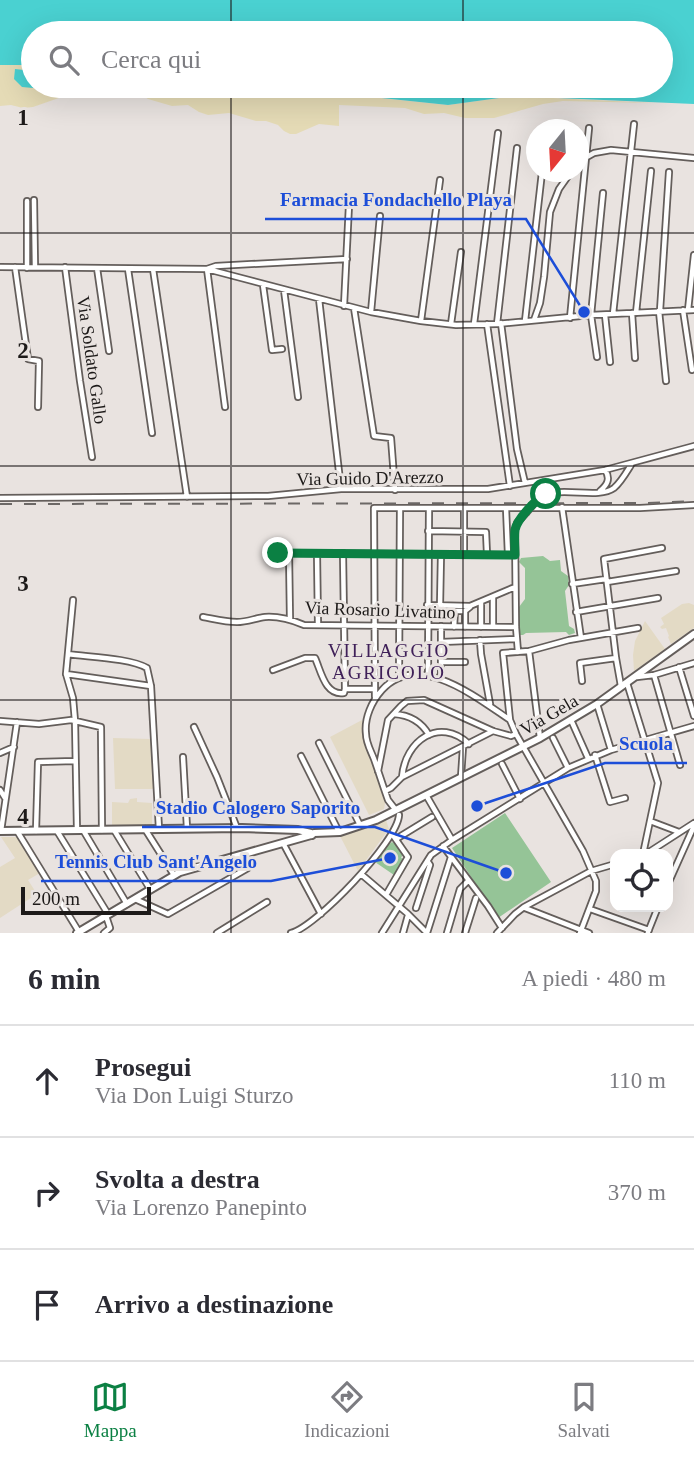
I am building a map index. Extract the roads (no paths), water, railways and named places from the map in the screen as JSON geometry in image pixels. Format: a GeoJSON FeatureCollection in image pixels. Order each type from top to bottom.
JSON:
{"type":"FeatureCollection","features":[{"type":"Feature","properties":{"kind":"main road","name":"Via Gela"},"geometry":{"type":"LineString","coordinates":[[385,816],[396,813],[408,804],[572,720],[694,634]]}},
{"type":"Feature","properties":{"kind":"main road"},"geometry":{"type":"LineString","coordinates":[[78,932],[180,872],[312,834],[340,832],[385,816]]}},
{"type":"Feature","properties":{"kind":"main road"},"geometry":{"type":"LineString","coordinates":[[1,831],[237,828],[298,830],[312,834]]}},
{"type":"Feature","properties":{"kind":"street"},"geometry":{"type":"LineString","coordinates":[[613,314],[634,124]]}},
{"type":"Feature","properties":{"kind":"street"},"geometry":{"type":"LineString","coordinates":[[474,324],[498,133]]}},
{"type":"Feature","properties":{"kind":"street"},"geometry":{"type":"LineString","coordinates":[[517,148],[499,324],[517,449],[525,484]]}},
{"type":"Feature","properties":{"kind":"street"},"geometry":{"type":"LineString","coordinates":[[589,157],[602,151],[630,151],[694,158]]}},
{"type":"Feature","properties":{"kind":"street"},"geometry":{"type":"LineString","coordinates":[[635,358],[634,313],[651,171]]}},
{"type":"Feature","properties":{"kind":"street"},"geometry":{"type":"LineString","coordinates":[[666,381],[659,311],[669,172]]}},
{"type":"Feature","properties":{"kind":"street"},"geometry":{"type":"LineString","coordinates":[[421,321],[440,180]]}},
{"type":"Feature","properties":{"kind":"street"},"geometry":{"type":"LineString","coordinates":[[526,321],[541,182]]}},
{"type":"Feature","properties":{"kind":"street"},"geometry":{"type":"LineString","coordinates":[[534,320],[544,277],[550,212],[564,182]]}},
{"type":"Feature","properties":{"kind":"street"},"geometry":{"type":"LineString","coordinates":[[570,318],[584,182]]}},
{"type":"Feature","properties":{"kind":"street"},"geometry":{"type":"LineString","coordinates":[[597,357],[591,315],[603,192]]}},
{"type":"Feature","properties":{"kind":"street"},"geometry":{"type":"LineString","coordinates":[[34,200],[34,268]]}},
{"type":"Feature","properties":{"kind":"street"},"geometry":{"type":"LineString","coordinates":[[27,201],[27,268]]}},
{"type":"Feature","properties":{"kind":"street"},"geometry":{"type":"LineString","coordinates":[[344,306],[349,205]]}},
{"type":"Feature","properties":{"kind":"street"},"geometry":{"type":"LineString","coordinates":[[371,312],[380,216]]}},
{"type":"Feature","properties":{"kind":"street"},"geometry":{"type":"LineString","coordinates":[[451,324],[461,252]]}},
{"type":"Feature","properties":{"kind":"street"},"geometry":{"type":"LineString","coordinates":[[692,370],[688,310],[694,256]]}},
{"type":"Feature","properties":{"kind":"street"},"geometry":{"type":"LineString","coordinates":[[0,267],[206,269],[347,259]]}},
{"type":"Feature","properties":{"kind":"street"},"geometry":{"type":"LineString","coordinates":[[15,267],[28,359],[39,361],[38,407]]}},
{"type":"Feature","properties":{"kind":"street","name":"Via Soldato Gallo"},"geometry":{"type":"LineString","coordinates":[[65,267],[92,457]]}},
{"type":"Feature","properties":{"kind":"street"},"geometry":{"type":"LineString","coordinates":[[97,268],[109,351]]}},
{"type":"Feature","properties":{"kind":"street"},"geometry":{"type":"LineString","coordinates":[[128,269],[152,433]]}},
{"type":"Feature","properties":{"kind":"street"},"geometry":{"type":"LineString","coordinates":[[153,269],[187,497]]}},
{"type":"Feature","properties":{"kind":"street"},"geometry":{"type":"LineString","coordinates":[[206,269],[344,306],[451,324],[499,324],[591,315],[688,310]]}},
{"type":"Feature","properties":{"kind":"street"},"geometry":{"type":"LineString","coordinates":[[206,269],[225,407]]}},
{"type":"Feature","properties":{"kind":"street"},"geometry":{"type":"LineString","coordinates":[[263,284],[272,350],[282,349]]}},
{"type":"Feature","properties":{"kind":"street"},"geometry":{"type":"LineString","coordinates":[[284,290],[298,397]]}},
{"type":"Feature","properties":{"kind":"street"},"geometry":{"type":"LineString","coordinates":[[319,299],[341,489]]}},
{"type":"Feature","properties":{"kind":"street"},"geometry":{"type":"LineString","coordinates":[[354,308],[374,436],[391,438],[396,490]]}},
{"type":"Feature","properties":{"kind":"street"},"geometry":{"type":"LineString","coordinates":[[605,315],[610,362]]}},
{"type":"Feature","properties":{"kind":"street"},"geometry":{"type":"LineString","coordinates":[[487,324],[510,486]]}},
{"type":"Feature","properties":{"kind":"street","name":"Via Guido D'Arezzo"},"geometry":{"type":"LineString","coordinates":[[0,498],[268,496],[341,489],[461,490],[525,484],[605,470],[694,446]]}},
{"type":"Feature","properties":{"kind":"street"},"geometry":{"type":"LineString","coordinates":[[518,652],[515,587],[517,523],[540,497],[546,494],[608,491],[632,464]]}},
{"type":"Feature","properties":{"kind":"street"},"geometry":{"type":"LineString","coordinates":[[599,492],[609,477],[605,470]]}},
{"type":"Feature","properties":{"kind":"street"},"geometry":{"type":"LineString","coordinates":[[291,933],[299,932],[321,914],[361,874],[397,826],[396,813],[388,800],[365,733],[375,697],[374,509],[640,508],[694,505]]}},
{"type":"Feature","properties":{"kind":"street"},"geometry":{"type":"LineString","coordinates":[[562,507],[580,638]]}},
{"type":"Feature","properties":{"kind":"street"},"geometry":{"type":"LineString","coordinates":[[400,508],[400,677]]}},
{"type":"Feature","properties":{"kind":"street"},"geometry":{"type":"LineString","coordinates":[[428,676],[429,508]]}},
{"type":"Feature","properties":{"kind":"street"},"geometry":{"type":"LineString","coordinates":[[464,508],[464,554]]}},
{"type":"Feature","properties":{"kind":"street"},"geometry":{"type":"LineString","coordinates":[[506,508],[508,555]]}},
{"type":"Feature","properties":{"kind":"street"},"geometry":{"type":"LineString","coordinates":[[428,531],[486,531],[487,554]]}},
{"type":"Feature","properties":{"kind":"street"},"geometry":{"type":"LineString","coordinates":[[645,849],[657,783],[627,683],[616,658],[604,559],[662,548]]}},
{"type":"Feature","properties":{"kind":"street"},"geometry":{"type":"LineString","coordinates":[[278,553],[515,555]]}},
{"type":"Feature","properties":{"kind":"street"},"geometry":{"type":"LineString","coordinates":[[289,553],[290,620]]}},
{"type":"Feature","properties":{"kind":"street"},"geometry":{"type":"LineString","coordinates":[[317,553],[318,625]]}},
{"type":"Feature","properties":{"kind":"street"},"geometry":{"type":"LineString","coordinates":[[273,670],[304,658],[314,658],[326,685],[339,694],[344,692],[343,553]]}},
{"type":"Feature","properties":{"kind":"street"},"geometry":{"type":"LineString","coordinates":[[440,606],[441,554]]}},
{"type":"Feature","properties":{"kind":"street"},"geometry":{"type":"LineString","coordinates":[[572,584],[676,571]]}},
{"type":"Feature","properties":{"kind":"street"},"geometry":{"type":"LineString","coordinates":[[427,605],[470,606],[515,587]]}},
{"type":"Feature","properties":{"kind":"street"},"geometry":{"type":"LineString","coordinates":[[492,597],[493,627]]}},
{"type":"Feature","properties":{"kind":"street"},"geometry":{"type":"LineString","coordinates":[[576,612],[658,598]]}},
{"type":"Feature","properties":{"kind":"street"},"geometry":{"type":"LineString","coordinates":[[73,600],[66,674],[74,698],[80,830],[127,904]]}},
{"type":"Feature","properties":{"kind":"street"},"geometry":{"type":"LineString","coordinates":[[481,602],[481,627]]}},
{"type":"Feature","properties":{"kind":"street"},"geometry":{"type":"LineString","coordinates":[[465,627],[465,611],[470,606]]}},
{"type":"Feature","properties":{"kind":"street"},"geometry":{"type":"LineString","coordinates":[[454,627],[454,611],[465,611]]}},
{"type":"Feature","properties":{"kind":"street","name":"Via Rosario Livatino"},"geometry":{"type":"LineString","coordinates":[[203,617],[238,622],[265,617],[304,625],[516,627]]}},
{"type":"Feature","properties":{"kind":"street"},"geometry":{"type":"LineString","coordinates":[[441,626],[441,679]]}},
{"type":"Feature","properties":{"kind":"street"},"geometry":{"type":"LineString","coordinates":[[580,932],[590,909],[597,881],[510,720],[503,653],[529,651],[580,638],[638,628]]}},
{"type":"Feature","properties":{"kind":"street"},"geometry":{"type":"LineString","coordinates":[[441,642],[516,639]]}},
{"type":"Feature","properties":{"kind":"street"},"geometry":{"type":"LineString","coordinates":[[480,640],[490,705]]}},
{"type":"Feature","properties":{"kind":"street"},"geometry":{"type":"LineString","coordinates":[[529,651],[540,738]]}},
{"type":"Feature","properties":{"kind":"street"},"geometry":{"type":"LineString","coordinates":[[68,654],[143,665],[149,672],[159,829]]}},
{"type":"Feature","properties":{"kind":"street"},"geometry":{"type":"LineString","coordinates":[[582,681],[580,663],[616,658]]}},
{"type":"Feature","properties":{"kind":"street"},"geometry":{"type":"LineString","coordinates":[[441,662],[465,662]]}},
{"type":"Feature","properties":{"kind":"street"},"geometry":{"type":"LineString","coordinates":[[627,683],[694,663]]}},
{"type":"Feature","properties":{"kind":"street"},"geometry":{"type":"LineString","coordinates":[[680,667],[694,716]]}},
{"type":"Feature","properties":{"kind":"street"},"geometry":{"type":"LineString","coordinates":[[66,674],[151,685]]}},
{"type":"Feature","properties":{"kind":"street"},"geometry":{"type":"LineString","coordinates":[[654,674],[680,765]]}},
{"type":"Feature","properties":{"kind":"street"},"geometry":{"type":"LineString","coordinates":[[375,697],[400,677],[428,676],[441,679],[490,705],[510,720]]}},
{"type":"Feature","properties":{"kind":"street"},"geometry":{"type":"LineString","coordinates":[[345,689],[375,690]]}},
{"type":"Feature","properties":{"kind":"street"},"geometry":{"type":"LineString","coordinates":[[378,771],[388,720],[403,704],[415,699],[424,700],[493,731],[511,736],[516,734]]}},
{"type":"Feature","properties":{"kind":"street"},"geometry":{"type":"LineString","coordinates":[[403,704],[404,715]]}},
{"type":"Feature","properties":{"kind":"street"},"geometry":{"type":"LineString","coordinates":[[597,704],[611,750]]}},
{"type":"Feature","properties":{"kind":"street"},"geometry":{"type":"LineString","coordinates":[[393,714],[404,715],[421,724],[429,735]]}},
{"type":"Feature","properties":{"kind":"street"},"geometry":{"type":"LineString","coordinates":[[572,720],[588,758]]}},
{"type":"Feature","properties":{"kind":"street"},"geometry":{"type":"LineString","coordinates":[[0,721],[40,724],[75,721],[101,727],[102,830]]}},
{"type":"Feature","properties":{"kind":"street"},"geometry":{"type":"LineString","coordinates":[[1,831],[17,722]]}},
{"type":"Feature","properties":{"kind":"street"},"geometry":{"type":"LineString","coordinates":[[382,933],[431,855],[452,840],[588,758],[694,726]]}},
{"type":"Feature","properties":{"kind":"street"},"geometry":{"type":"LineString","coordinates":[[194,727],[237,828]]}},
{"type":"Feature","properties":{"kind":"street"},"geometry":{"type":"LineString","coordinates":[[385,791],[402,777],[493,731]]}},
{"type":"Feature","properties":{"kind":"street"},"geometry":{"type":"LineString","coordinates":[[402,777],[414,745],[429,735],[449,733],[469,744]]}},
{"type":"Feature","properties":{"kind":"street"},"geometry":{"type":"LineString","coordinates":[[553,738],[568,768]]}},
{"type":"Feature","properties":{"kind":"street"},"geometry":{"type":"LineString","coordinates":[[319,743],[360,825]]}},
{"type":"Feature","properties":{"kind":"street"},"geometry":{"type":"LineString","coordinates":[[0,752],[14,747]]}},
{"type":"Feature","properties":{"kind":"street"},"geometry":{"type":"LineString","coordinates":[[461,777],[463,747]]}},
{"type":"Feature","properties":{"kind":"street"},"geometry":{"type":"LineString","coordinates":[[595,755],[610,802],[625,798]]}},
{"type":"Feature","properties":{"kind":"street"},"geometry":{"type":"LineString","coordinates":[[300,756],[340,832]]}},
{"type":"Feature","properties":{"kind":"street"},"geometry":{"type":"LineString","coordinates":[[183,757],[187,828]]}},
{"type":"Feature","properties":{"kind":"street"},"geometry":{"type":"LineString","coordinates":[[36,831],[38,762],[75,761]]}},
{"type":"Feature","properties":{"kind":"street"},"geometry":{"type":"LineString","coordinates":[[502,764],[520,799]]}},
{"type":"Feature","properties":{"kind":"street"},"geometry":{"type":"LineString","coordinates":[[0,790],[5,799]]}},
{"type":"Feature","properties":{"kind":"street"},"geometry":{"type":"LineString","coordinates":[[426,795],[452,840]]}},
{"type":"Feature","properties":{"kind":"street"},"geometry":{"type":"LineString","coordinates":[[385,816],[388,800]]}},
{"type":"Feature","properties":{"kind":"street"},"geometry":{"type":"LineString","coordinates":[[396,839],[432,817]]}},
{"type":"Feature","properties":{"kind":"street"},"geometry":{"type":"LineString","coordinates":[[650,821],[679,832]]}},
{"type":"Feature","properties":{"kind":"street"},"geometry":{"type":"LineString","coordinates":[[652,849],[694,825]]}},
{"type":"Feature","properties":{"kind":"street"},"geometry":{"type":"LineString","coordinates":[[673,873],[694,825]]}},
{"type":"Feature","properties":{"kind":"street"},"geometry":{"type":"LineString","coordinates":[[145,829],[174,876]]}},
{"type":"Feature","properties":{"kind":"street"},"geometry":{"type":"LineString","coordinates":[[114,830],[151,890]]}},
{"type":"Feature","properties":{"kind":"street"},"geometry":{"type":"LineString","coordinates":[[17,831],[78,932]]}},
{"type":"Feature","properties":{"kind":"street"},"geometry":{"type":"LineString","coordinates":[[57,831],[107,916],[110,928],[104,933]]}},
{"type":"Feature","properties":{"kind":"street"},"geometry":{"type":"LineString","coordinates":[[386,895],[408,857],[393,834]]}},
{"type":"Feature","properties":{"kind":"street"},"geometry":{"type":"LineString","coordinates":[[283,843],[321,914]]}},
{"type":"Feature","properties":{"kind":"street"},"geometry":{"type":"LineString","coordinates":[[443,846],[502,928]]}},
{"type":"Feature","properties":{"kind":"street"},"geometry":{"type":"LineString","coordinates":[[361,874],[427,933],[451,856]]}},
{"type":"Feature","properties":{"kind":"street"},"geometry":{"type":"LineString","coordinates":[[416,908],[429,864],[427,862]]}},
{"type":"Feature","properties":{"kind":"street"},"geometry":{"type":"LineString","coordinates":[[496,933],[524,907],[592,871],[610,866]]}},
{"type":"Feature","properties":{"kind":"street"},"geometry":{"type":"LineString","coordinates":[[135,899],[168,914],[248,868]]}},
{"type":"Feature","properties":{"kind":"street"},"geometry":{"type":"LineString","coordinates":[[447,933],[460,889],[468,881]]}},
{"type":"Feature","properties":{"kind":"street"},"geometry":{"type":"LineString","coordinates":[[466,933],[476,898]]}},
{"type":"Feature","properties":{"kind":"street"},"geometry":{"type":"LineString","coordinates":[[217,933],[267,902]]}},
{"type":"Feature","properties":{"kind":"street"},"geometry":{"type":"LineString","coordinates":[[524,907],[580,932],[589,933]]}},
{"type":"Feature","properties":{"kind":"street"},"geometry":{"type":"LineString","coordinates":[[590,909],[648,932],[655,912]]}},
{"type":"Feature","properties":{"kind":"street"},"geometry":{"type":"LineString","coordinates":[[403,933],[408,914]]}},
{"type":"Feature","properties":{"kind":"water"},"geometry":{"type":"Polygon","coordinates":[[[0,0],[694,0],[694,104],[558,98],[673,98],[673,21],[21,21],[21,65],[0,65],[0,0]]]}},
{"type":"Feature","properties":{"kind":"water"},"geometry":{"type":"Polygon","coordinates":[[[15,69],[21,70],[21,86],[14,79],[15,69]]]}},
{"type":"Feature","properties":{"kind":"water"},"geometry":{"type":"Polygon","coordinates":[[[382,98],[499,98],[448,105],[382,98]]]}},
{"type":"Feature","properties":{"kind":"railway"},"geometry":{"type":"LineString","coordinates":[[0,504],[694,501]]}},
{"type":"Feature","properties":{"kind":"place","name":"Farmacia Fondachello Playa"},"geometry":{"type":"Point","coordinates":[584,312]}},
{"type":"Feature","properties":{"kind":"place","name":"Scuola"},"geometry":{"type":"Point","coordinates":[477,806]}},
{"type":"Feature","properties":{"kind":"place","name":"Tennis Club Sant'Angelo"},"geometry":{"type":"Point","coordinates":[390,858]}},
{"type":"Feature","properties":{"kind":"place","name":"Stadio Calogero Saporito"},"geometry":{"type":"Point","coordinates":[506,873]}},
{"type":"Feature","properties":{"kind":"district","name":"VILLAGGIO AGRICOLO"},"geometry":{"type":"Point","coordinates":[389,661]}}]}
